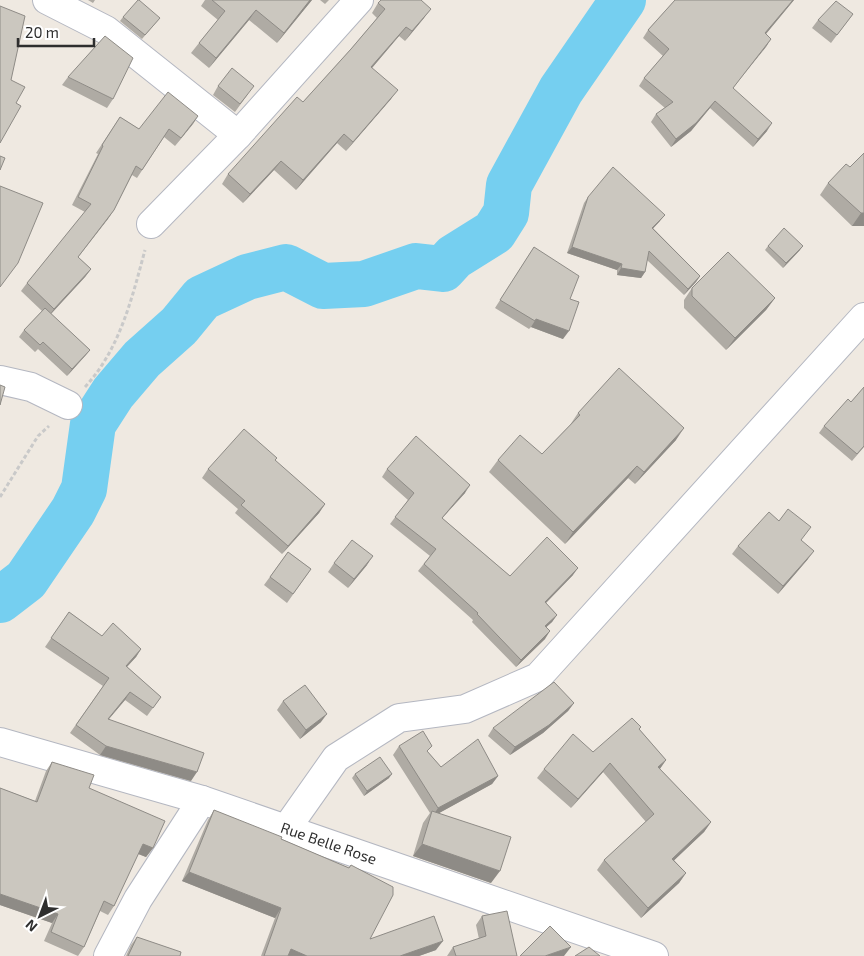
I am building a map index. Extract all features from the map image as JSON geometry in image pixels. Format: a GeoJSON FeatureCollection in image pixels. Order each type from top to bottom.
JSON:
{"type":"FeatureCollection","features":[{"type":"Feature","properties":{"kind":"street"},"geometry":{"type":"LineString","coordinates":[[47,0],[106,30],[238,135]]}},
{"type":"Feature","properties":{"kind":"street"},"geometry":{"type":"LineString","coordinates":[[151,224],[238,135],[359,0]]}},
{"type":"Feature","properties":{"kind":"street"},"geometry":{"type":"LineString","coordinates":[[286,829],[336,758],[399,718],[465,710],[538,677],[864,317]]}},
{"type":"Feature","properties":{"kind":"street"},"geometry":{"type":"LineString","coordinates":[[0,380],[31,387],[68,405]]}},
{"type":"Feature","properties":{"kind":"street","name":"Rue Belle Rose"},"geometry":{"type":"LineString","coordinates":[[0,742],[202,800],[654,956]]}},
{"type":"Feature","properties":{"kind":"street"},"geometry":{"type":"LineString","coordinates":[[108,956],[138,899],[202,800]]}},
{"type":"Feature","properties":{"kind":"path"},"geometry":{"type":"LineString","coordinates":[[0,498],[38,436],[99,372],[128,313],[151,224]]}},
{"type":"Feature","properties":{"kind":"building"},"geometry":{"type":"Polygon","coordinates":[[[138,0],[160,18],[145,35],[123,17],[138,0]]]}},
{"type":"Feature","properties":{"kind":"building"},"geometry":{"type":"Polygon","coordinates":[[[212,0],[310,0],[284,33],[256,10],[216,58],[199,43],[225,11],[212,0]]]}},
{"type":"Feature","properties":{"kind":"building"},"geometry":{"type":"Polygon","coordinates":[[[381,0],[421,0],[431,9],[412,31],[406,27],[371,67],[398,90],[353,142],[344,134],[303,180],[281,161],[250,194],[228,174],[297,97],[303,102],[351,49],[385,9],[378,3],[381,0]]]}},
{"type":"Feature","properties":{"kind":"building"},"geometry":{"type":"Polygon","coordinates":[[[675,0],[793,0],[765,33],[771,39],[733,88],[772,123],[758,139],[715,101],[696,123],[676,139],[656,114],[673,102],[644,78],[669,49],[648,30],[675,0]]]}},
{"type":"Feature","properties":{"kind":"building"},"geometry":{"type":"Polygon","coordinates":[[[836,1],[853,14],[837,35],[818,20],[836,1]]]}},
{"type":"Feature","properties":{"kind":"building"},"geometry":{"type":"Polygon","coordinates":[[[0,6],[25,16],[11,80],[25,87],[16,103],[21,106],[0,143],[0,6]]]}},
{"type":"Feature","properties":{"kind":"building"},"geometry":{"type":"Polygon","coordinates":[[[105,36],[133,58],[113,99],[68,77],[105,36]]]}},
{"type":"Feature","properties":{"kind":"building"},"geometry":{"type":"Polygon","coordinates":[[[232,68],[254,86],[240,104],[218,86],[232,68]]]}},
{"type":"Feature","properties":{"kind":"building"},"geometry":{"type":"Polygon","coordinates":[[[168,92],[198,116],[181,138],[169,129],[142,170],[136,166],[114,210],[78,257],[91,269],[54,309],[27,283],[91,204],[78,197],[102,145],[120,117],[139,129],[168,92]]]}},
{"type":"Feature","properties":{"kind":"building"},"geometry":{"type":"Polygon","coordinates":[[[864,153],[864,213],[861,213],[828,183],[846,164],[850,167],[864,153]]]}},
{"type":"Feature","properties":{"kind":"building"},"geometry":{"type":"Polygon","coordinates":[[[0,156],[5,158],[0,170],[0,156]]]}},
{"type":"Feature","properties":{"kind":"building"},"geometry":{"type":"Polygon","coordinates":[[[613,167],[665,215],[652,228],[700,276],[688,289],[649,251],[645,272],[621,268],[622,264],[572,247],[588,197],[613,167]]]}},
{"type":"Feature","properties":{"kind":"building"},"geometry":{"type":"Polygon","coordinates":[[[0,186],[43,203],[18,263],[0,287],[0,186]]]}},
{"type":"Feature","properties":{"kind":"building"},"geometry":{"type":"Polygon","coordinates":[[[784,228],[803,246],[786,263],[768,246],[784,228]]]}},
{"type":"Feature","properties":{"kind":"building"},"geometry":{"type":"Polygon","coordinates":[[[534,247],[579,276],[570,299],[579,302],[569,331],[536,319],[535,321],[500,300],[534,247]]]}},
{"type":"Feature","properties":{"kind":"building"},"geometry":{"type":"Polygon","coordinates":[[[728,252],[775,298],[735,338],[692,296],[692,288],[728,252]]]}},
{"type":"Feature","properties":{"kind":"building"},"geometry":{"type":"Polygon","coordinates":[[[45,308],[90,350],[72,369],[43,342],[40,345],[24,330],[45,308]]]}},
{"type":"Feature","properties":{"kind":"building"},"geometry":{"type":"Polygon","coordinates":[[[619,368],[684,428],[644,472],[637,466],[573,532],[498,460],[520,435],[542,454],[580,415],[578,413],[619,368]]]}},
{"type":"Feature","properties":{"kind":"building"},"geometry":{"type":"Polygon","coordinates":[[[0,385],[5,387],[0,405],[0,385]]]}},
{"type":"Feature","properties":{"kind":"building"},"geometry":{"type":"Polygon","coordinates":[[[864,387],[864,446],[857,454],[824,426],[848,399],[851,402],[864,387]]]}},
{"type":"Feature","properties":{"kind":"building"},"geometry":{"type":"Polygon","coordinates":[[[244,429],[277,458],[275,460],[325,504],[288,546],[241,505],[245,501],[208,469],[244,429]]]}},
{"type":"Feature","properties":{"kind":"building"},"geometry":{"type":"Polygon","coordinates":[[[416,436],[470,485],[442,518],[510,576],[547,537],[578,568],[545,602],[557,615],[545,626],[550,631],[521,660],[478,613],[424,564],[436,549],[395,517],[414,493],[387,469],[416,436]]]}},
{"type":"Feature","properties":{"kind":"building"},"geometry":{"type":"Polygon","coordinates":[[[788,509],[811,527],[801,540],[814,551],[783,586],[738,546],[769,512],[779,521],[788,509]]]}},
{"type":"Feature","properties":{"kind":"building"},"geometry":{"type":"Polygon","coordinates":[[[352,540],[373,556],[354,579],[334,563],[352,540]]]}},
{"type":"Feature","properties":{"kind":"building"},"geometry":{"type":"Polygon","coordinates":[[[288,552],[311,569],[293,594],[270,577],[288,552]]]}},
{"type":"Feature","properties":{"kind":"building"},"geometry":{"type":"Polygon","coordinates":[[[69,612],[102,636],[113,623],[141,649],[126,666],[161,697],[153,708],[130,692],[108,719],[204,753],[197,772],[106,746],[76,725],[109,678],[51,638],[69,612]]]}},
{"type":"Feature","properties":{"kind":"building"},"geometry":{"type":"Polygon","coordinates":[[[554,682],[574,703],[549,725],[515,747],[493,728],[554,682]]]}},
{"type":"Feature","properties":{"kind":"building"},"geometry":{"type":"Polygon","coordinates":[[[305,685],[327,714],[306,730],[283,701],[305,685]]]}},
{"type":"Feature","properties":{"kind":"building"},"geometry":{"type":"Polygon","coordinates":[[[632,718],[666,760],[658,767],[711,822],[672,859],[686,873],[648,908],[604,860],[654,814],[610,763],[578,799],[544,769],[573,734],[593,752],[632,718]]]}},
{"type":"Feature","properties":{"kind":"building"},"geometry":{"type":"Polygon","coordinates":[[[423,731],[432,746],[427,751],[441,767],[478,739],[498,776],[438,808],[399,746],[423,731]]]}},
{"type":"Feature","properties":{"kind":"building"},"geometry":{"type":"Polygon","coordinates":[[[380,757],[392,774],[367,791],[355,774],[380,757]]]}},
{"type":"Feature","properties":{"kind":"building"},"geometry":{"type":"Polygon","coordinates":[[[52,762],[94,775],[89,788],[165,821],[153,848],[143,844],[114,906],[104,901],[84,947],[51,932],[58,914],[0,894],[0,788],[37,802],[52,762]]]}},
{"type":"Feature","properties":{"kind":"building"},"geometry":{"type":"Polygon","coordinates":[[[214,810],[282,837],[281,839],[349,868],[351,865],[393,887],[393,895],[370,939],[434,916],[443,941],[400,956],[307,956],[291,949],[288,956],[264,956],[281,908],[189,872],[214,810]]]}},
{"type":"Feature","properties":{"kind":"building"},"geometry":{"type":"Polygon","coordinates":[[[432,811],[511,837],[500,871],[422,844],[432,811]]]}},
{"type":"Feature","properties":{"kind":"building"},"geometry":{"type":"Polygon","coordinates":[[[507,911],[517,956],[456,956],[453,947],[486,936],[482,916],[507,911]]]}},
{"type":"Feature","properties":{"kind":"building"},"geometry":{"type":"Polygon","coordinates":[[[550,926],[571,947],[545,956],[520,956],[550,926]]]}},
{"type":"Feature","properties":{"kind":"building"},"geometry":{"type":"Polygon","coordinates":[[[137,937],[181,952],[180,956],[128,956],[137,937]]]}},
{"type":"Feature","properties":{"kind":"building"},"geometry":{"type":"Polygon","coordinates":[[[589,947],[600,956],[575,956],[589,947]]]}},
{"type":"Feature","properties":{"kind":"waterway"},"geometry":{"type":"LineString","coordinates":[[0,600],[26,580],[73,511],[84,489],[93,424],[113,393],[142,359],[179,326],[202,298],[247,277],[286,267],[323,286],[364,284],[416,266],[443,269],[454,257],[494,232],[506,213],[509,185],[561,90],[623,0]]}}]}
